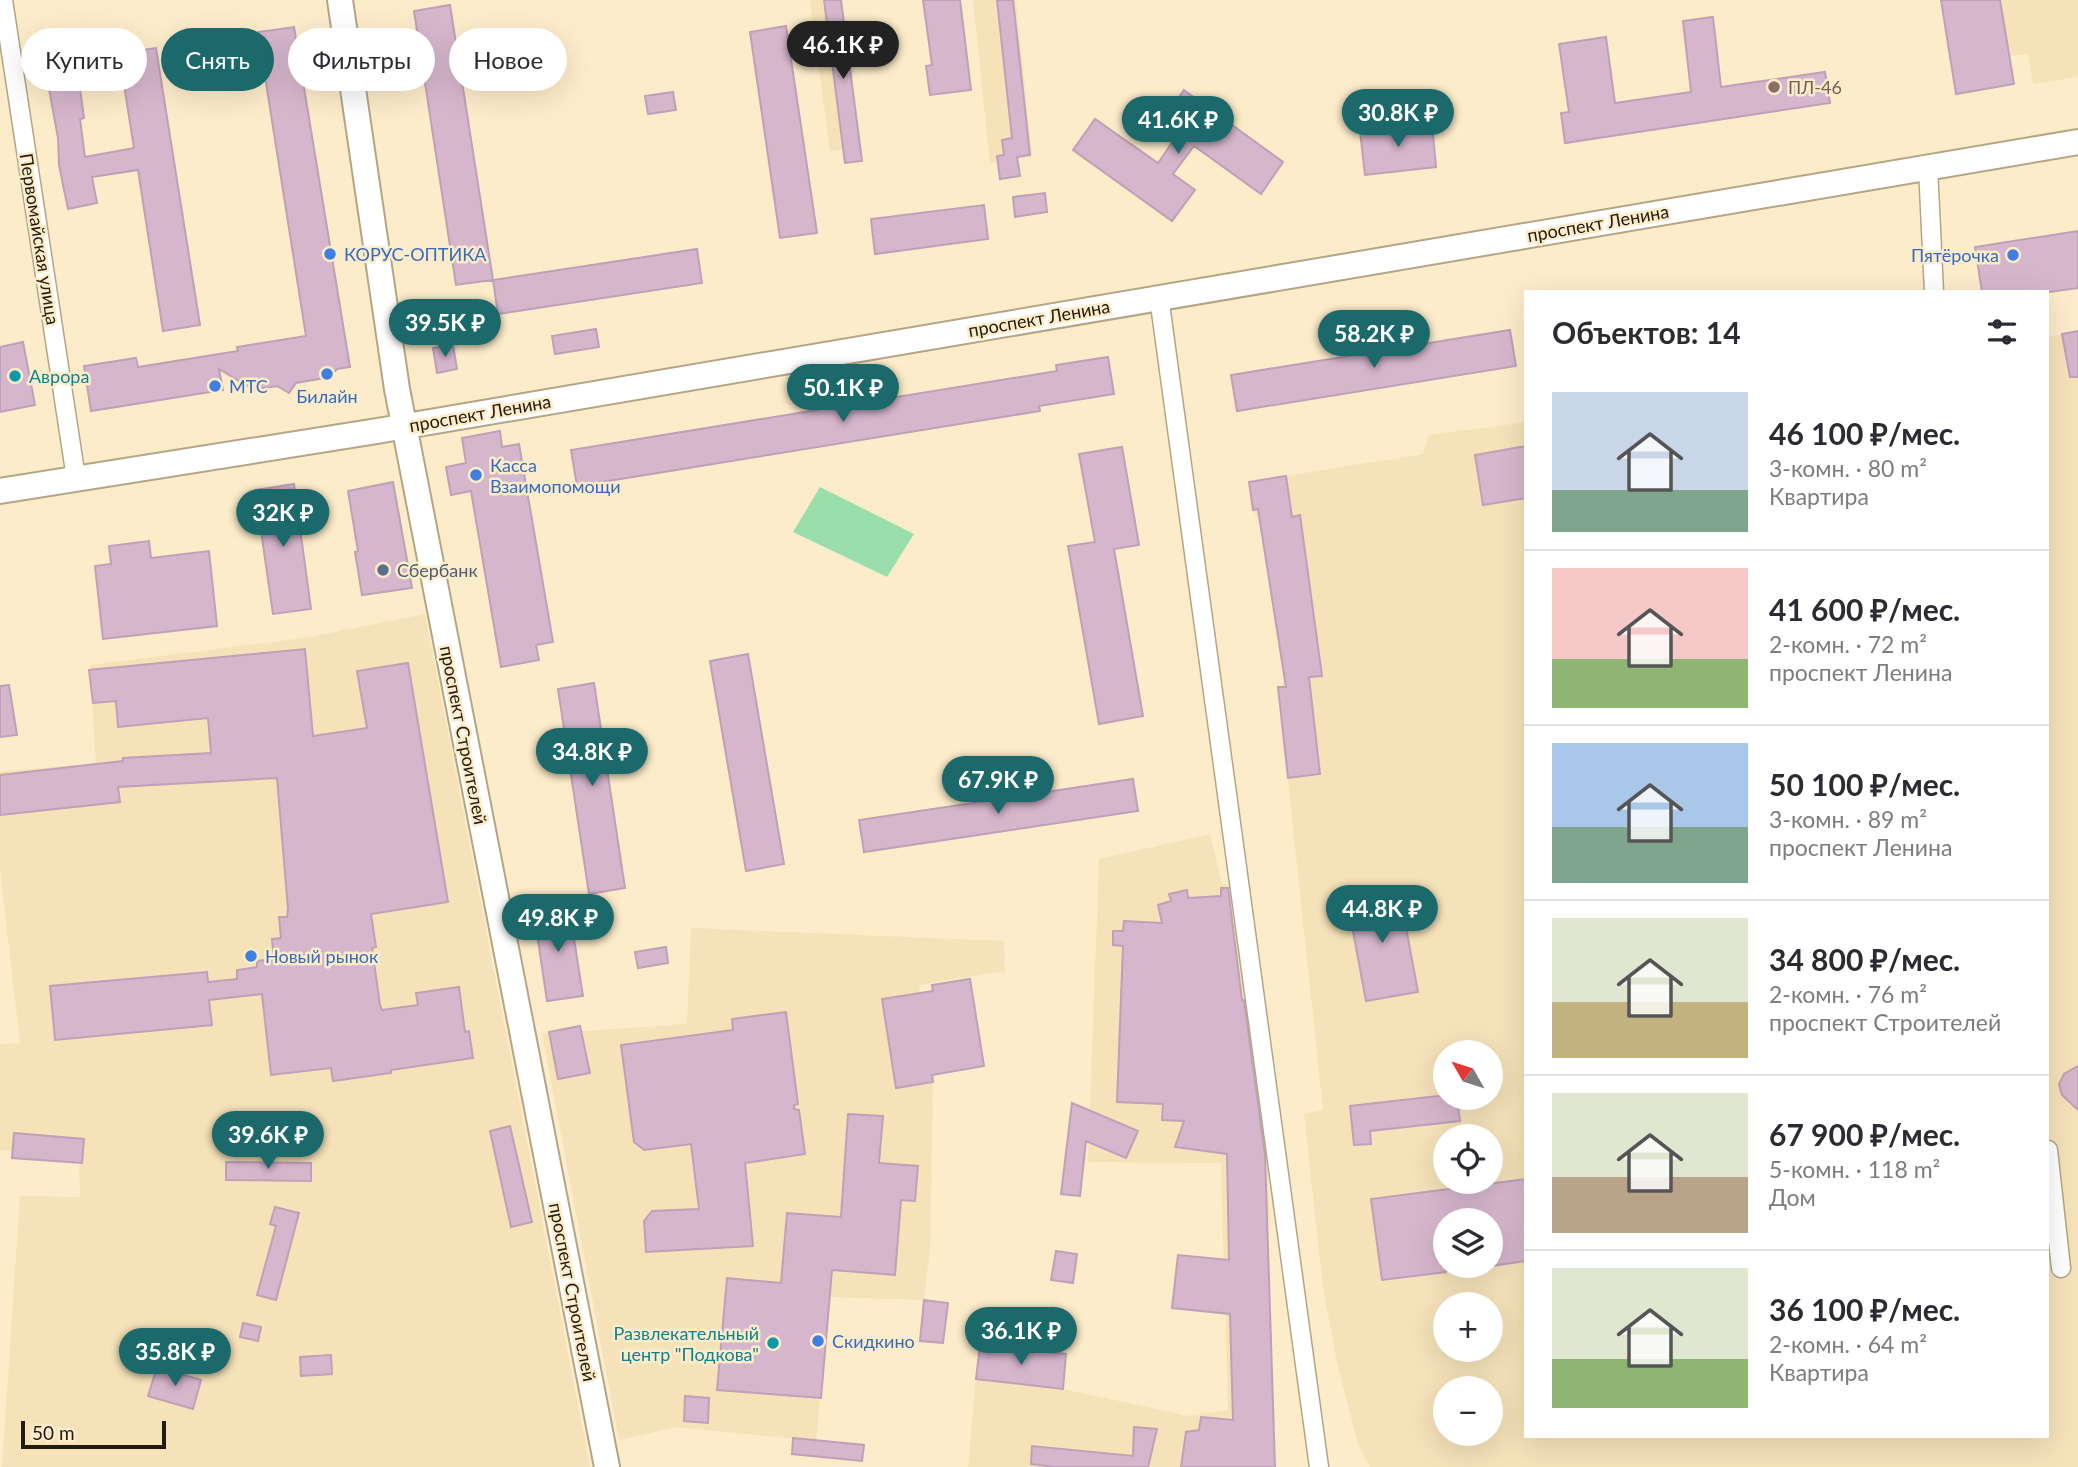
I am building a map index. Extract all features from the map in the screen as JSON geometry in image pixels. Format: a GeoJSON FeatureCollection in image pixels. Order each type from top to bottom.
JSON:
{"type":"FeatureCollection","features":[{"type":"Feature","properties":{"kind":"street","name":"Первомайская улица"},"geometry":{"type":"LineString","coordinates":[[3,0],[76,478]]}},
{"type":"Feature","properties":{"kind":"street","name":"проспект Строителей"},"geometry":{"type":"LineString","coordinates":[[340,0],[384,311],[404,426],[607,1467]]}},
{"type":"Feature","properties":{"kind":"street","name":"проспект Ленина"},"geometry":{"type":"LineString","coordinates":[[0,491],[404,426],[2078,142]]}},
{"type":"Feature","properties":{"kind":"street"},"geometry":{"type":"LineString","coordinates":[[1927,167],[1934,290]]}},
{"type":"Feature","properties":{"kind":"street"},"geometry":{"type":"LineString","coordinates":[[1159,297],[1319,1467]]}},
{"type":"Feature","properties":{"kind":"street"},"geometry":{"type":"LineString","coordinates":[[2049,1159],[2061,1268]]}},
{"type":"Feature","properties":{"kind":"shaded area"},"geometry":{"type":"Polygon","coordinates":[[[810,0],[842,0],[856,148],[830,151],[810,0]]]}},
{"type":"Feature","properties":{"kind":"shaded area"},"geometry":{"type":"Polygon","coordinates":[[[973,0],[1016,0],[1032,156],[990,163],[973,0]]]}},
{"type":"Feature","properties":{"kind":"shaded area"},"geometry":{"type":"Polygon","coordinates":[[[1941,0],[2078,0],[2078,77],[2033,84],[2028,54],[2009,56],[2014,84],[1956,94],[1941,0]]]}},
{"type":"Feature","properties":{"kind":"shaded area"},"geometry":{"type":"Polygon","coordinates":[[[2078,331],[2078,1467],[1370,1467],[1358,1444],[1337,1363],[1323,1287],[1304,1114],[1323,1110],[1278,687],[1281,687],[1285,680],[1261,524],[1253,510],[1249,482],[1423,454],[1429,435],[1524,422],[1524,1438],[2049,1438],[2049,337],[2078,331]]]}},
{"type":"Feature","properties":{"kind":"shaded area","name":"Новый рынок"},"geometry":{"type":"Polygon","coordinates":[[[425,614],[590,1467],[2,1467],[20,1196],[80,1197],[79,1155],[0,1150],[0,1044],[20,1043],[0,869],[0,772],[96,763],[90,665],[304,638],[425,614]]]}},
{"type":"Feature","properties":{"kind":"shaded area"},"geometry":{"type":"Polygon","coordinates":[[[1210,834],[1222,884],[1246,884],[1263,1051],[1270,1221],[1249,1229],[1273,1467],[968,1467],[976,1379],[1063,1389],[1189,1416],[1228,1410],[1221,1163],[1088,1162],[1099,859],[1210,834]]]}},
{"type":"Feature","properties":{"kind":"shaded area"},"geometry":{"type":"Polygon","coordinates":[[[691,928],[1004,941],[1005,971],[919,985],[933,1082],[930,1248],[924,1300],[830,1297],[816,1441],[676,1427],[619,1440],[542,1034],[687,1024],[691,928]]]}},
{"type":"Feature","properties":{"kind":"green space"},"geometry":{"type":"Polygon","coordinates":[[[820,487],[914,534],[887,577],[793,532],[820,487]]]}},
{"type":"Feature","properties":{"kind":"building"},"geometry":{"type":"Polygon","coordinates":[[[824,0],[841,0],[862,161],[845,163],[824,0]]]}},
{"type":"Feature","properties":{"kind":"building"},"geometry":{"type":"Polygon","coordinates":[[[923,0],[960,0],[971,90],[930,95],[926,66],[932,65],[923,0]]]}},
{"type":"Feature","properties":{"kind":"building"},"geometry":{"type":"Polygon","coordinates":[[[997,0],[1013,0],[1030,155],[1017,157],[1020,176],[1000,179],[997,156],[1004,155],[1002,140],[1012,138],[997,0]]]}},
{"type":"Feature","properties":{"kind":"building"},"geometry":{"type":"Polygon","coordinates":[[[1941,0],[2000,0],[2014,84],[1956,94],[1941,0]]]}},
{"type":"Feature","properties":{"kind":"building"},"geometry":{"type":"Polygon","coordinates":[[[450,5],[454,28],[449,28],[449,91],[463,91],[493,280],[456,285],[426,91],[435,91],[435,28],[417,28],[414,11],[450,5]]]}},
{"type":"Feature","properties":{"kind":"building","name":"ПЛ-46"},"geometry":{"type":"Polygon","coordinates":[[[1713,17],[1721,87],[1825,72],[1830,103],[1565,143],[1561,113],[1569,112],[1559,44],[1606,37],[1615,103],[1691,92],[1683,21],[1713,17]]]}},
{"type":"Feature","properties":{"kind":"building"},"geometry":{"type":"Polygon","coordinates":[[[786,26],[817,233],[780,238],[750,32],[786,26]]]}},
{"type":"Feature","properties":{"kind":"building"},"geometry":{"type":"Polygon","coordinates":[[[294,27],[288,28],[288,91],[305,91],[350,367],[337,369],[330,377],[296,383],[289,393],[277,386],[254,390],[219,369],[223,390],[91,411],[84,366],[136,358],[138,367],[238,351],[237,347],[306,336],[267,91],[274,91],[274,30],[294,27]]]}},
{"type":"Feature","properties":{"kind":"building"},"geometry":{"type":"Polygon","coordinates":[[[156,48],[200,325],[163,331],[138,170],[92,177],[97,203],[68,209],[59,165],[58,138],[49,91],[80,91],[84,118],[80,119],[85,157],[134,148],[125,91],[147,91],[147,49],[156,48]]]}},
{"type":"Feature","properties":{"kind":"building"},"geometry":{"type":"Polygon","coordinates":[[[1184,90],[1283,162],[1261,194],[1194,146],[1173,174],[1195,190],[1172,221],[1073,150],[1095,119],[1158,163],[1178,134],[1161,122],[1184,90]]]}},
{"type":"Feature","properties":{"kind":"building"},"geometry":{"type":"Polygon","coordinates":[[[673,92],[676,110],[648,114],[645,96],[673,92]]]}},
{"type":"Feature","properties":{"kind":"building"},"geometry":{"type":"Polygon","coordinates":[[[1432,123],[1436,167],[1365,175],[1360,131],[1432,123]]]}},
{"type":"Feature","properties":{"kind":"building"},"geometry":{"type":"Polygon","coordinates":[[[1045,193],[1047,212],[1015,217],[1013,197],[1045,193]]]}},
{"type":"Feature","properties":{"kind":"building"},"geometry":{"type":"Polygon","coordinates":[[[984,205],[988,239],[875,254],[871,219],[984,205]]]}},
{"type":"Feature","properties":{"kind":"building"},"geometry":{"type":"Polygon","coordinates":[[[2078,231],[2078,288],[2049,292],[1982,290],[1975,247],[2078,231]]]}},
{"type":"Feature","properties":{"kind":"building"},"geometry":{"type":"Polygon","coordinates":[[[697,249],[702,283],[498,314],[493,280],[697,249]]]}},
{"type":"Feature","properties":{"kind":"building"},"geometry":{"type":"Polygon","coordinates":[[[596,329],[599,347],[555,354],[552,336],[596,329]]]}},
{"type":"Feature","properties":{"kind":"building"},"geometry":{"type":"Polygon","coordinates":[[[1510,330],[1516,366],[1237,411],[1231,375],[1510,330]]]}},
{"type":"Feature","properties":{"kind":"building"},"geometry":{"type":"Polygon","coordinates":[[[2078,331],[2078,377],[2070,377],[2062,334],[2078,331]]]}},
{"type":"Feature","properties":{"kind":"building","name":"Аврора"},"geometry":{"type":"Polygon","coordinates":[[[23,342],[35,405],[0,412],[0,347],[23,342]]]}},
{"type":"Feature","properties":{"kind":"building"},"geometry":{"type":"Polygon","coordinates":[[[453,345],[457,369],[437,373],[433,348],[453,345]]]}},
{"type":"Feature","properties":{"kind":"building"},"geometry":{"type":"Polygon","coordinates":[[[1108,357],[1114,394],[1039,406],[1040,411],[577,486],[571,450],[1057,371],[1056,365],[1108,357]]]}},
{"type":"Feature","properties":{"kind":"building"},"geometry":{"type":"Polygon","coordinates":[[[500,431],[502,447],[519,444],[553,642],[536,645],[539,660],[501,667],[471,491],[451,495],[446,467],[466,463],[462,438],[500,431]]]}},
{"type":"Feature","properties":{"kind":"building"},"geometry":{"type":"Polygon","coordinates":[[[1524,446],[1524,498],[1483,505],[1475,455],[1524,446]]]}},
{"type":"Feature","properties":{"kind":"building"},"geometry":{"type":"Polygon","coordinates":[[[1122,447],[1139,545],[1114,549],[1143,716],[1099,724],[1068,546],[1095,542],[1079,454],[1122,447]]]}},
{"type":"Feature","properties":{"kind":"building"},"geometry":{"type":"Polygon","coordinates":[[[1286,476],[1292,517],[1300,515],[1322,676],[1309,677],[1320,774],[1288,778],[1278,687],[1286,687],[1258,509],[1253,510],[1249,482],[1286,476]]]}},
{"type":"Feature","properties":{"kind":"building"},"geometry":{"type":"Polygon","coordinates":[[[393,482],[412,588],[362,595],[348,491],[393,482]]]}},
{"type":"Feature","properties":{"kind":"building"},"geometry":{"type":"Polygon","coordinates":[[[294,484],[311,609],[273,614],[255,490],[294,484]]]}},
{"type":"Feature","properties":{"kind":"building"},"geometry":{"type":"Polygon","coordinates":[[[149,541],[151,558],[209,551],[217,626],[103,639],[95,566],[111,564],[109,546],[149,541]]]}},
{"type":"Feature","properties":{"kind":"building"},"geometry":{"type":"Polygon","coordinates":[[[305,649],[313,736],[367,728],[357,671],[408,663],[448,902],[371,914],[376,947],[372,948],[380,1005],[382,1010],[418,1005],[416,993],[459,987],[465,1032],[469,1031],[473,1058],[333,1081],[331,1068],[271,1075],[262,994],[209,1000],[212,1025],[55,1040],[50,986],[207,972],[208,982],[237,979],[237,970],[257,967],[257,961],[274,959],[272,939],[281,938],[279,917],[287,917],[288,909],[277,778],[118,787],[120,802],[0,815],[0,775],[123,761],[123,758],[211,753],[208,718],[118,727],[116,701],[93,703],[89,670],[305,649]]]}},
{"type":"Feature","properties":{"kind":"building"},"geometry":{"type":"Polygon","coordinates":[[[748,654],[784,864],[746,871],[710,661],[748,654]]]}},
{"type":"Feature","properties":{"kind":"building"},"geometry":{"type":"Polygon","coordinates":[[[594,683],[625,888],[589,894],[558,689],[594,683]]]}},
{"type":"Feature","properties":{"kind":"building"},"geometry":{"type":"Polygon","coordinates":[[[9,685],[17,735],[0,737],[0,686],[9,685]]]}},
{"type":"Feature","properties":{"kind":"building"},"geometry":{"type":"Polygon","coordinates":[[[1133,779],[1138,811],[864,852],[859,820],[1133,779]]]}},
{"type":"Feature","properties":{"kind":"building"},"geometry":{"type":"Polygon","coordinates":[[[1221,888],[1228,888],[1265,1155],[1275,1467],[1181,1467],[1186,1432],[1199,1430],[1201,1417],[1233,1420],[1230,1314],[1172,1308],[1178,1255],[1229,1260],[1227,1154],[1175,1147],[1184,1121],[1162,1120],[1163,1104],[1117,1102],[1123,946],[1113,945],[1113,931],[1123,931],[1124,921],[1162,923],[1158,905],[1171,901],[1169,894],[1187,890],[1188,898],[1221,896],[1221,888]]]}},
{"type":"Feature","properties":{"kind":"building"},"geometry":{"type":"Polygon","coordinates":[[[1399,890],[1418,992],[1366,1001],[1347,899],[1399,890]]]}},
{"type":"Feature","properties":{"kind":"building"},"geometry":{"type":"Polygon","coordinates":[[[569,907],[583,996],[547,1001],[534,913],[569,907]]]}},
{"type":"Feature","properties":{"kind":"building"},"geometry":{"type":"Polygon","coordinates":[[[666,947],[668,963],[638,968],[635,952],[666,947]]]}},
{"type":"Feature","properties":{"kind":"building"},"geometry":{"type":"Polygon","coordinates":[[[970,979],[984,1066],[932,1075],[933,1082],[896,1088],[882,999],[933,991],[932,985],[970,979]]]}},
{"type":"Feature","properties":{"kind":"building"},"geometry":{"type":"Polygon","coordinates":[[[786,1012],[798,1104],[794,1105],[794,1109],[799,1110],[805,1154],[745,1163],[753,1246],[646,1252],[644,1221],[652,1211],[699,1209],[691,1144],[644,1150],[634,1142],[621,1045],[733,1030],[732,1019],[786,1012]]]}},
{"type":"Feature","properties":{"kind":"building"},"geometry":{"type":"Polygon","coordinates":[[[580,1026],[590,1073],[558,1079],[549,1032],[580,1026]]]}},
{"type":"Feature","properties":{"kind":"building"},"geometry":{"type":"Polygon","coordinates":[[[2078,1066],[2078,1110],[2062,1095],[2059,1084],[2064,1074],[2078,1066]]]}},
{"type":"Feature","properties":{"kind":"building"},"geometry":{"type":"Polygon","coordinates":[[[1433,1096],[1433,1110],[1459,1110],[1460,1121],[1370,1131],[1371,1144],[1354,1145],[1350,1106],[1433,1096]]]}},
{"type":"Feature","properties":{"kind":"building"},"geometry":{"type":"Polygon","coordinates":[[[1072,1103],[1138,1131],[1126,1158],[1086,1141],[1080,1196],[1061,1194],[1072,1103]]]}},
{"type":"Feature","properties":{"kind":"building"},"geometry":{"type":"Polygon","coordinates":[[[848,1114],[883,1116],[879,1163],[918,1166],[915,1201],[901,1200],[895,1275],[832,1270],[821,1398],[717,1390],[727,1278],[781,1283],[787,1213],[841,1217],[848,1114]]]}},
{"type":"Feature","properties":{"kind":"building"},"geometry":{"type":"Polygon","coordinates":[[[510,1126],[532,1222],[511,1227],[490,1131],[510,1126]]]}},
{"type":"Feature","properties":{"kind":"building"},"geometry":{"type":"Polygon","coordinates":[[[14,1133],[84,1139],[82,1163],[12,1158],[14,1133]]]}},
{"type":"Feature","properties":{"kind":"building"},"geometry":{"type":"Polygon","coordinates":[[[226,1162],[311,1163],[311,1181],[226,1180],[226,1162]]]}},
{"type":"Feature","properties":{"kind":"building"},"geometry":{"type":"Polygon","coordinates":[[[1524,1179],[1524,1261],[1503,1264],[1503,1208],[1433,1208],[1433,1274],[1382,1280],[1371,1199],[1433,1191],[1433,1194],[1503,1194],[1503,1182],[1524,1179]]]}},
{"type":"Feature","properties":{"kind":"building"},"geometry":{"type":"Polygon","coordinates":[[[275,1207],[299,1213],[276,1300],[257,1295],[276,1226],[270,1224],[275,1207]]]}},
{"type":"Feature","properties":{"kind":"building"},"geometry":{"type":"Polygon","coordinates":[[[1056,1251],[1077,1254],[1073,1283],[1051,1280],[1056,1251]]]}},
{"type":"Feature","properties":{"kind":"building"},"geometry":{"type":"Polygon","coordinates":[[[924,1300],[948,1303],[943,1343],[920,1341],[924,1300]]]}},
{"type":"Feature","properties":{"kind":"building"},"geometry":{"type":"Polygon","coordinates":[[[243,1323],[261,1327],[258,1341],[240,1337],[243,1323]]]}},
{"type":"Feature","properties":{"kind":"building"},"geometry":{"type":"Polygon","coordinates":[[[980,1345],[1066,1354],[1063,1389],[976,1379],[980,1345]]]}},
{"type":"Feature","properties":{"kind":"building"},"geometry":{"type":"Polygon","coordinates":[[[331,1355],[332,1374],[301,1376],[300,1357],[331,1355]]]}},
{"type":"Feature","properties":{"kind":"building"},"geometry":{"type":"Polygon","coordinates":[[[157,1367],[201,1380],[193,1409],[148,1396],[157,1367]]]}},
{"type":"Feature","properties":{"kind":"building"},"geometry":{"type":"Polygon","coordinates":[[[685,1396],[709,1398],[708,1423],[684,1421],[685,1396]]]}},
{"type":"Feature","properties":{"kind":"building"},"geometry":{"type":"Polygon","coordinates":[[[1134,1427],[1157,1429],[1148,1467],[1055,1467],[1031,1464],[1032,1446],[1133,1456],[1134,1427]]]}},
{"type":"Feature","properties":{"kind":"building"},"geometry":{"type":"Polygon","coordinates":[[[793,1438],[864,1445],[862,1461],[792,1454],[793,1438]]]}},
{"type":"Feature","properties":{"kind":"place","name":"ПЛ-46"},"geometry":{"type":"Point","coordinates":[1774,87]}},
{"type":"Feature","properties":{"kind":"place","name":"КОРУС-ОПТИКА"},"geometry":{"type":"Point","coordinates":[330,254]}},
{"type":"Feature","properties":{"kind":"place","name":"Пятёрочка"},"geometry":{"type":"Point","coordinates":[2013,255]}},
{"type":"Feature","properties":{"kind":"place","name":"Билайн"},"geometry":{"type":"Point","coordinates":[327,374]}},
{"type":"Feature","properties":{"kind":"place","name":"Аврора"},"geometry":{"type":"Point","coordinates":[15,376]}},
{"type":"Feature","properties":{"kind":"place","name":"МТС"},"geometry":{"type":"Point","coordinates":[215,386]}},
{"type":"Feature","properties":{"kind":"place","name":"Касса Взаимопомощи"},"geometry":{"type":"Point","coordinates":[476,475]}},
{"type":"Feature","properties":{"kind":"place","name":"Сбербанк"},"geometry":{"type":"Point","coordinates":[383,570]}},
{"type":"Feature","properties":{"kind":"place","name":"Новый рынок"},"geometry":{"type":"Point","coordinates":[251,956]}},
{"type":"Feature","properties":{"kind":"place","name":"Скидкино"},"geometry":{"type":"Point","coordinates":[818,1341]}},
{"type":"Feature","properties":{"kind":"place","name":"Развлекательный центр \"Подкова\""},"geometry":{"type":"Point","coordinates":[773,1343]}}]}
